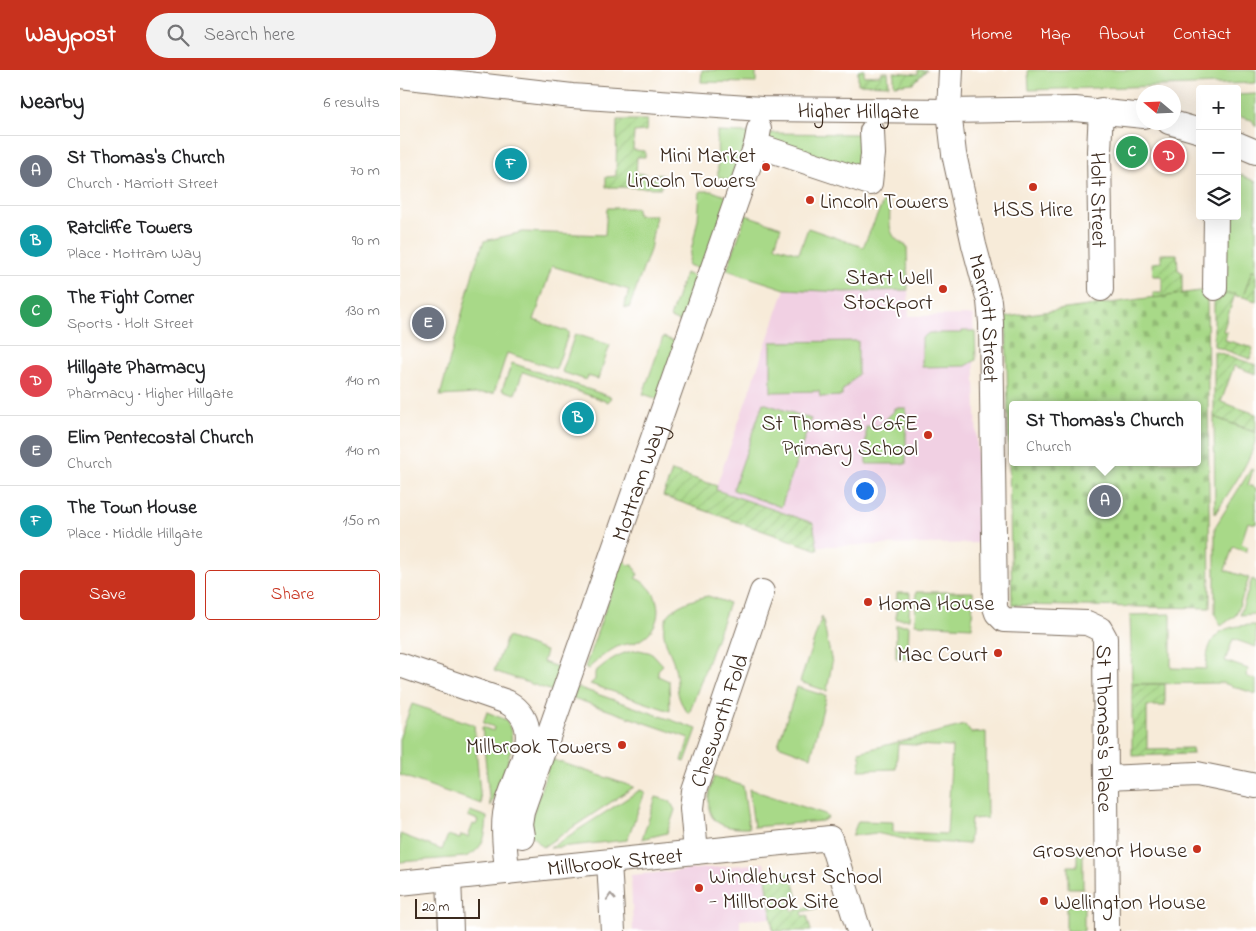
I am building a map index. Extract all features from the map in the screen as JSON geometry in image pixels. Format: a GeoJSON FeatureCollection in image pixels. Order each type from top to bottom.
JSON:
{"type":"FeatureCollection","features":[{"type":"Feature","properties":{"kind":"street","name":"Marriott Street"},"geometry":{"type":"LineString","coordinates":[[951,70],[949,111],[959,180],[988,301],[991,323],[996,607],[1000,617]]}},
{"type":"Feature","properties":{"kind":"street","name":"Higher Hillgate"},"geometry":{"type":"LineString","coordinates":[[400,76],[455,76],[523,80],[572,96],[762,109],[1101,110],[1136,115]]}},
{"type":"Feature","properties":{"kind":"street","name":"Holt Street"},"geometry":{"type":"LineString","coordinates":[[1101,110],[1099,151],[1101,289]]}},
{"type":"Feature","properties":{"kind":"street"},"geometry":{"type":"LineString","coordinates":[[1181,125],[1197,130]]}},
{"type":"Feature","properties":{"kind":"street","name":"Mottram Way"},"geometry":{"type":"LineString","coordinates":[[522,836],[520,824],[522,811],[757,137],[870,182],[873,154],[872,131]]}},
{"type":"Feature","properties":{"kind":"street"},"geometry":{"type":"LineString","coordinates":[[1241,146],[1256,152]]}},
{"type":"Feature","properties":{"kind":"street"},"geometry":{"type":"LineString","coordinates":[[1215,288],[1216,220]]}},
{"type":"Feature","properties":{"kind":"street","name":"Chesworth Fold"},"geometry":{"type":"LineString","coordinates":[[696,852],[692,808],[694,791],[762,592]]}},
{"type":"Feature","properties":{"kind":"street","name":"St Thomas's Place"},"geometry":{"type":"LineString","coordinates":[[1000,617],[1008,620],[1087,623],[1095,626],[1103,633],[1105,638],[1107,931]]}},
{"type":"Feature","properties":{"kind":"street"},"geometry":{"type":"LineString","coordinates":[[400,665],[507,702],[525,720],[529,730],[528,743],[505,814],[507,872]]}},
{"type":"Feature","properties":{"kind":"street"},"geometry":{"type":"LineString","coordinates":[[1106,778],[1197,774],[1256,786]]}},
{"type":"Feature","properties":{"kind":"street","name":"Millbrook Street"},"geometry":{"type":"LineString","coordinates":[[400,883],[830,838],[859,931]]}},
{"type":"Feature","properties":{"kind":"street"},"geometry":{"type":"LineString","coordinates":[[609,862],[613,931]]}},
{"type":"Feature","properties":{"kind":"street"},"geometry":{"type":"LineString","coordinates":[[449,878],[451,931]]}},
{"type":"Feature","properties":{"kind":"shaded area"},"geometry":{"type":"Polygon","coordinates":[[[785,289],[844,292],[908,290],[909,316],[973,315],[980,543],[817,546],[813,523],[715,490],[785,289]]]}},
{"type":"Feature","properties":{"kind":"shaded area","name":"Windlehurst School - Millbrook Site"},"geometry":{"type":"Polygon","coordinates":[[[764,863],[771,918],[740,920],[740,931],[633,931],[631,875],[764,863]]]}},
{"type":"Feature","properties":{"kind":"green space"},"geometry":{"type":"Polygon","coordinates":[[[702,70],[756,70],[756,83],[701,82],[702,70]]]}},
{"type":"Feature","properties":{"kind":"green space"},"geometry":{"type":"Polygon","coordinates":[[[858,70],[864,70],[864,76],[880,75],[881,72],[888,72],[889,85],[858,84],[858,70]]]}},
{"type":"Feature","properties":{"kind":"green space"},"geometry":{"type":"Polygon","coordinates":[[[918,70],[927,70],[914,83],[894,85],[894,72],[918,74],[918,70]]]}},
{"type":"Feature","properties":{"kind":"green space"},"geometry":{"type":"Polygon","coordinates":[[[1028,70],[1256,70],[1256,83],[1136,85],[1136,87],[1029,90],[1028,70]]]}},
{"type":"Feature","properties":{"kind":"green space"},"geometry":{"type":"Polygon","coordinates":[[[1256,94],[1256,127],[1252,120],[1241,117],[1241,95],[1256,94]]]}},
{"type":"Feature","properties":{"kind":"green space"},"geometry":{"type":"Polygon","coordinates":[[[617,120],[647,120],[646,131],[634,132],[633,150],[645,151],[645,157],[637,157],[636,173],[646,174],[646,179],[655,179],[655,174],[662,175],[661,188],[606,187],[606,177],[616,176],[617,120]]]}},
{"type":"Feature","properties":{"kind":"green space"},"geometry":{"type":"Polygon","coordinates":[[[717,132],[750,133],[734,182],[718,177],[717,132]]]}},
{"type":"Feature","properties":{"kind":"green space"},"geometry":{"type":"Polygon","coordinates":[[[768,133],[861,134],[856,172],[766,142],[768,133]]]}},
{"type":"Feature","properties":{"kind":"green space"},"geometry":{"type":"Polygon","coordinates":[[[1241,175],[1256,182],[1256,271],[1252,270],[1243,297],[1222,294],[1227,220],[1241,220],[1241,175]]]}},
{"type":"Feature","properties":{"kind":"green space"},"geometry":{"type":"Polygon","coordinates":[[[700,191],[712,191],[728,197],[703,270],[688,265],[698,219],[700,191]]]}},
{"type":"Feature","properties":{"kind":"green space"},"geometry":{"type":"Polygon","coordinates":[[[883,202],[890,203],[892,234],[907,246],[908,290],[844,292],[785,289],[727,270],[746,215],[781,227],[775,246],[799,253],[808,228],[863,247],[883,202]]]}},
{"type":"Feature","properties":{"kind":"green space"},"geometry":{"type":"Polygon","coordinates":[[[607,208],[637,208],[637,215],[656,215],[650,250],[629,308],[624,307],[629,290],[552,266],[534,320],[569,332],[556,369],[507,353],[494,393],[440,396],[475,265],[484,241],[523,232],[605,235],[607,208]]]}},
{"type":"Feature","properties":{"kind":"green space"},"geometry":{"type":"Polygon","coordinates":[[[1161,254],[1177,254],[1178,270],[1182,272],[1182,294],[1153,298],[1153,292],[1162,292],[1162,276],[1153,276],[1152,263],[1161,262],[1161,254]]]}},
{"type":"Feature","properties":{"kind":"green space"},"geometry":{"type":"Polygon","coordinates":[[[1252,270],[1256,271],[1256,301],[1243,297],[1252,270]]]}},
{"type":"Feature","properties":{"kind":"green space"},"geometry":{"type":"Polygon","coordinates":[[[685,273],[700,279],[685,324],[670,318],[685,273]]]}},
{"type":"Feature","properties":{"kind":"green space"},"geometry":{"type":"Polygon","coordinates":[[[1207,290],[1210,608],[1012,605],[1009,466],[1201,466],[1201,401],[1009,401],[1009,461],[1006,317],[1207,290]]]}},
{"type":"Feature","properties":{"kind":"green space"},"geometry":{"type":"Polygon","coordinates":[[[1214,294],[1235,294],[1223,331],[1227,332],[1225,340],[1253,348],[1250,359],[1214,346],[1214,294]]]}},
{"type":"Feature","properties":{"kind":"green space"},"geometry":{"type":"Polygon","coordinates":[[[962,331],[975,331],[976,360],[966,366],[922,367],[922,338],[929,333],[962,333],[962,331]]]}},
{"type":"Feature","properties":{"kind":"green space"},"geometry":{"type":"Polygon","coordinates":[[[575,334],[610,345],[598,379],[588,376],[586,380],[562,372],[575,334]]]}},
{"type":"Feature","properties":{"kind":"green space"},"geometry":{"type":"Polygon","coordinates":[[[663,337],[677,342],[658,399],[643,394],[663,337]]]}},
{"type":"Feature","properties":{"kind":"green space"},"geometry":{"type":"Polygon","coordinates":[[[858,341],[858,374],[842,391],[842,396],[820,397],[819,391],[771,392],[771,342],[858,341]]]}},
{"type":"Feature","properties":{"kind":"green space"},"geometry":{"type":"Polygon","coordinates":[[[1214,351],[1256,365],[1256,374],[1234,366],[1221,402],[1256,414],[1256,432],[1214,417],[1214,351]]]}},
{"type":"Feature","properties":{"kind":"green space"},"geometry":{"type":"Polygon","coordinates":[[[512,363],[611,397],[608,402],[523,372],[515,394],[502,390],[512,363]]]}},
{"type":"Feature","properties":{"kind":"green space"},"geometry":{"type":"Polygon","coordinates":[[[763,403],[811,419],[781,507],[733,490],[763,403]]]}},
{"type":"Feature","properties":{"kind":"green space"},"geometry":{"type":"Polygon","coordinates":[[[894,408],[906,408],[906,464],[866,464],[866,427],[879,426],[894,411],[894,408]]]}},
{"type":"Feature","properties":{"kind":"green space"},"geometry":{"type":"Polygon","coordinates":[[[1214,417],[1256,433],[1255,442],[1246,463],[1215,514],[1214,417]]]}},
{"type":"Feature","properties":{"kind":"green space"},"geometry":{"type":"Polygon","coordinates":[[[1251,469],[1253,470],[1248,485],[1256,488],[1256,524],[1248,522],[1241,544],[1248,547],[1246,552],[1233,547],[1225,570],[1249,578],[1236,615],[1221,626],[1215,614],[1215,527],[1251,469]]]}},
{"type":"Feature","properties":{"kind":"green space"},"geometry":{"type":"Polygon","coordinates":[[[672,471],[717,486],[716,490],[813,523],[818,550],[663,496],[672,471]]]}},
{"type":"Feature","properties":{"kind":"green space"},"geometry":{"type":"Polygon","coordinates":[[[623,559],[628,565],[633,565],[638,575],[635,578],[652,591],[658,610],[656,622],[650,632],[640,640],[615,648],[588,669],[585,667],[623,559]]]}},
{"type":"Feature","properties":{"kind":"green space"},"geometry":{"type":"Polygon","coordinates":[[[1252,579],[1256,581],[1256,614],[1240,615],[1252,579]]]}},
{"type":"Feature","properties":{"kind":"green space"},"geometry":{"type":"Polygon","coordinates":[[[916,592],[973,592],[972,627],[915,624],[916,592]]]}},
{"type":"Feature","properties":{"kind":"green space"},"geometry":{"type":"Polygon","coordinates":[[[897,593],[910,593],[909,619],[896,619],[897,593]]]}},
{"type":"Feature","properties":{"kind":"green space"},"geometry":{"type":"Polygon","coordinates":[[[708,596],[729,603],[689,714],[679,697],[675,668],[666,643],[665,621],[669,614],[683,604],[708,596]]]}},
{"type":"Feature","properties":{"kind":"green space"},"geometry":{"type":"Polygon","coordinates":[[[1171,614],[1171,668],[1206,669],[1209,647],[1213,639],[1226,629],[1244,625],[1256,625],[1256,647],[1233,639],[1225,661],[1248,669],[1246,676],[1256,680],[1256,694],[1223,683],[1132,684],[1130,615],[1171,614]]]}},
{"type":"Feature","properties":{"kind":"green space"},"geometry":{"type":"Polygon","coordinates":[[[822,616],[832,663],[827,691],[800,682],[822,616]]]}},
{"type":"Feature","properties":{"kind":"green space"},"geometry":{"type":"Polygon","coordinates":[[[896,625],[909,625],[908,658],[896,658],[896,625]]]}},
{"type":"Feature","properties":{"kind":"green space"},"geometry":{"type":"Polygon","coordinates":[[[507,637],[546,651],[543,662],[563,669],[555,692],[494,671],[507,637]]]}},
{"type":"Feature","properties":{"kind":"green space"},"geometry":{"type":"Polygon","coordinates":[[[639,650],[652,653],[663,665],[658,670],[658,676],[669,681],[670,711],[590,684],[595,680],[595,672],[610,660],[639,650]]]}},
{"type":"Feature","properties":{"kind":"green space"},"geometry":{"type":"Polygon","coordinates":[[[1132,684],[1165,684],[1165,706],[1147,706],[1147,749],[1192,748],[1193,754],[1132,756],[1132,684]]]}},
{"type":"Feature","properties":{"kind":"green space"},"geometry":{"type":"Polygon","coordinates":[[[577,687],[697,729],[685,762],[682,761],[689,738],[573,698],[577,687]]]}},
{"type":"Feature","properties":{"kind":"green space"},"geometry":{"type":"Polygon","coordinates":[[[797,687],[826,696],[811,757],[778,745],[797,687]]]}},
{"type":"Feature","properties":{"kind":"green space"},"geometry":{"type":"Polygon","coordinates":[[[412,704],[474,725],[481,804],[400,775],[400,736],[412,704]]]}},
{"type":"Feature","properties":{"kind":"green space"},"geometry":{"type":"Polygon","coordinates":[[[487,712],[506,720],[512,740],[507,763],[490,806],[482,727],[493,731],[494,727],[483,723],[487,712]]]}},
{"type":"Feature","properties":{"kind":"green space"},"geometry":{"type":"Polygon","coordinates":[[[965,725],[971,733],[986,732],[987,818],[971,819],[969,844],[913,841],[876,833],[852,836],[858,821],[893,822],[893,832],[947,834],[952,747],[898,744],[896,769],[859,770],[861,760],[859,752],[965,725]]]}},
{"type":"Feature","properties":{"kind":"green space"},"geometry":{"type":"Polygon","coordinates":[[[551,759],[634,787],[543,847],[530,834],[529,825],[551,759]]]}},
{"type":"Feature","properties":{"kind":"green space"},"geometry":{"type":"Polygon","coordinates":[[[714,776],[743,786],[749,828],[725,826],[717,822],[712,816],[709,808],[709,799],[714,776]]]}},
{"type":"Feature","properties":{"kind":"green space"},"geometry":{"type":"Polygon","coordinates":[[[749,789],[825,814],[828,818],[822,821],[754,827],[749,789]]]}},
{"type":"Feature","properties":{"kind":"green space"},"geometry":{"type":"Polygon","coordinates":[[[640,790],[645,792],[627,840],[550,848],[640,790]]]}},
{"type":"Feature","properties":{"kind":"green space"},"geometry":{"type":"Polygon","coordinates":[[[656,797],[670,801],[675,810],[667,833],[642,839],[656,797]]]}},
{"type":"Feature","properties":{"kind":"green space"},"geometry":{"type":"Polygon","coordinates":[[[470,811],[487,817],[483,841],[471,854],[465,857],[400,862],[400,834],[442,850],[448,835],[460,839],[461,835],[468,837],[473,824],[476,825],[478,820],[468,816],[470,811]]]}},
{"type":"Feature","properties":{"kind":"green space"},"geometry":{"type":"Polygon","coordinates":[[[1077,854],[1083,854],[1083,888],[1068,888],[1068,866],[1077,866],[1077,854]]]}},
{"type":"Feature","properties":{"kind":"green space"},"geometry":{"type":"Polygon","coordinates":[[[791,872],[798,898],[790,901],[792,911],[828,902],[829,905],[802,912],[803,916],[807,915],[811,931],[773,931],[766,877],[791,872]]]}},
{"type":"Feature","properties":{"kind":"green space"},"geometry":{"type":"Polygon","coordinates":[[[1066,905],[1084,905],[1084,931],[1066,931],[1066,905]]]}},
{"type":"Feature","properties":{"kind":"place","name":"The Fight Corner"},"geometry":{"type":"Point","coordinates":[1132,152]}},
{"type":"Feature","properties":{"kind":"place","name":"Hillgate Pharmacy"},"geometry":{"type":"Point","coordinates":[1169,156]}},
{"type":"Feature","properties":{"kind":"place","name":"The Town House"},"geometry":{"type":"Point","coordinates":[511,164]}},
{"type":"Feature","properties":{"kind":"place","name":"Mini Market Lincoln Towers"},"geometry":{"type":"Point","coordinates":[766,167]}},
{"type":"Feature","properties":{"kind":"place","name":"HSS Hire"},"geometry":{"type":"Point","coordinates":[1033,187]}},
{"type":"Feature","properties":{"kind":"place","name":"Lincoln Towers"},"geometry":{"type":"Point","coordinates":[810,200]}},
{"type":"Feature","properties":{"kind":"place","name":"Start Well Stockport"},"geometry":{"type":"Point","coordinates":[943,289]}},
{"type":"Feature","properties":{"kind":"place","name":"Elim Pentecostal Church"},"geometry":{"type":"Point","coordinates":[428,323]}},
{"type":"Feature","properties":{"kind":"place","name":"Ratcliffe Towers"},"geometry":{"type":"Point","coordinates":[578,418]}},
{"type":"Feature","properties":{"kind":"place","name":"St Thomas' CofE Primary School"},"geometry":{"type":"Point","coordinates":[928,435]}},
{"type":"Feature","properties":{"kind":"place","name":"St Thomas's Church"},"geometry":{"type":"Point","coordinates":[1105,501]}},
{"type":"Feature","properties":{"kind":"place","name":"Homa House"},"geometry":{"type":"Point","coordinates":[868,602]}},
{"type":"Feature","properties":{"kind":"place","name":"Mac Court"},"geometry":{"type":"Point","coordinates":[998,653]}},
{"type":"Feature","properties":{"kind":"place","name":"Millbrook Towers"},"geometry":{"type":"Point","coordinates":[622,745]}},
{"type":"Feature","properties":{"kind":"place","name":"Grosvenor House"},"geometry":{"type":"Point","coordinates":[1197,849]}},
{"type":"Feature","properties":{"kind":"place","name":"Windlehurst School - Millbrook Site"},"geometry":{"type":"Point","coordinates":[699,888]}},
{"type":"Feature","properties":{"kind":"place","name":"Wellington House"},"geometry":{"type":"Point","coordinates":[1044,901]}}]}
